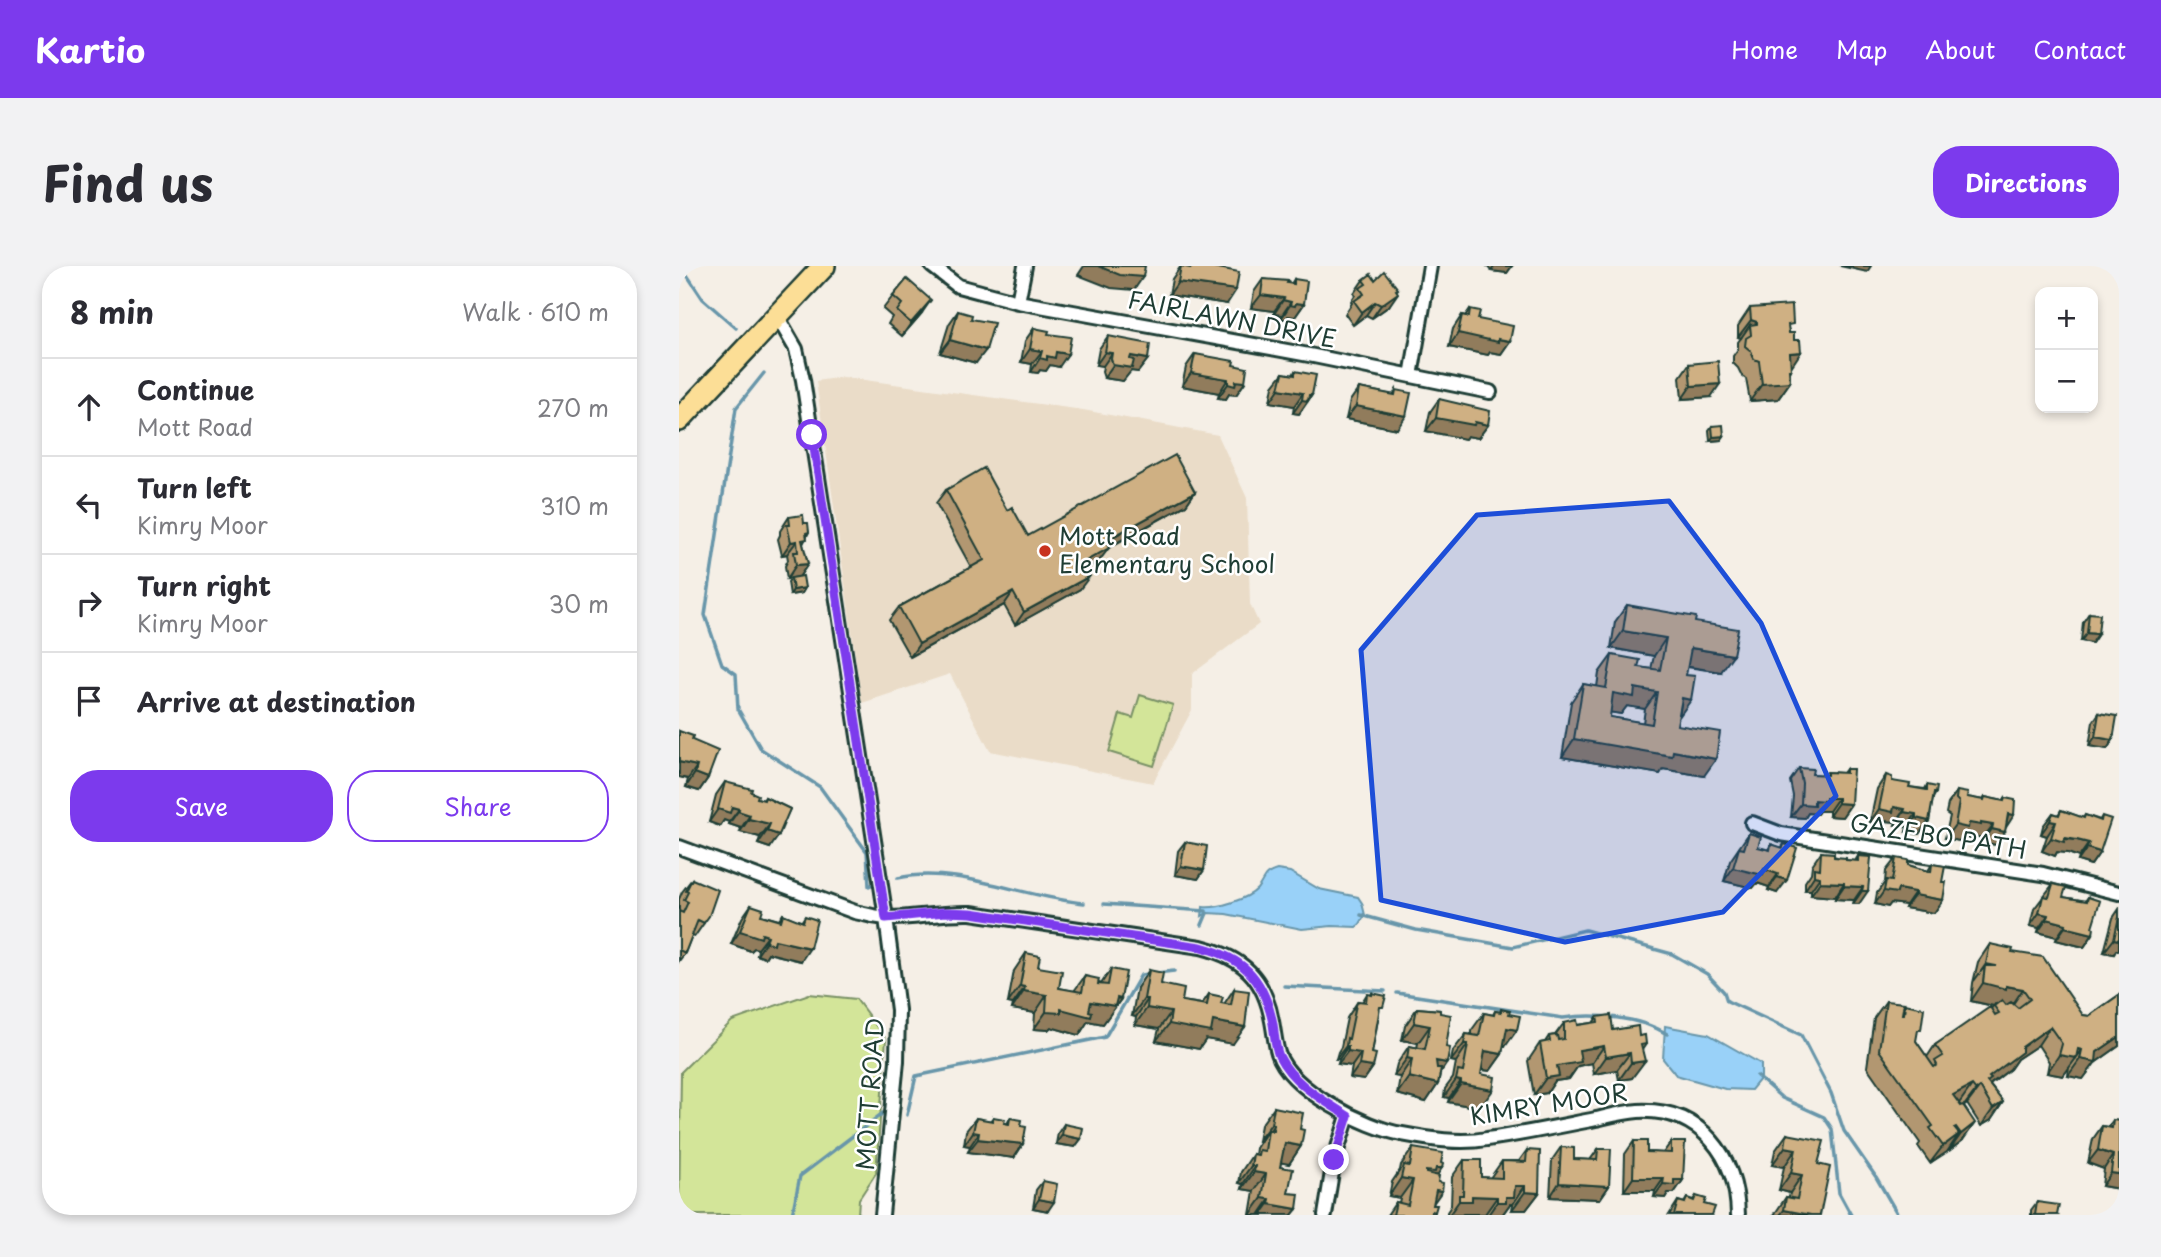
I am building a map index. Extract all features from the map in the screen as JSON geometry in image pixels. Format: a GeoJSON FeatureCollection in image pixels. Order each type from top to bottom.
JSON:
{"type":"FeatureCollection","features":[{"type":"Feature","properties":{"kind":"highway"},"geometry":{"type":"LineString","coordinates":[[679,420],[824,266]]}},
{"type":"Feature","properties":{"kind":"street","name":"FAIRLAWN DRIVE"},"geometry":{"type":"LineString","coordinates":[[932,266],[958,286],[1018,302],[1309,355],[1490,392]]}},
{"type":"Feature","properties":{"kind":"street"},"geometry":{"type":"LineString","coordinates":[[1018,302],[1025,266]]}},
{"type":"Feature","properties":{"kind":"street"},"geometry":{"type":"LineString","coordinates":[[1411,376],[1430,266]]}},
{"type":"Feature","properties":{"kind":"street","name":"MOTT ROAD"},"geometry":{"type":"LineString","coordinates":[[777,316],[796,348],[803,380],[886,918],[898,1023],[897,1061],[882,1215]]}},
{"type":"Feature","properties":{"kind":"street","name":"GAZEBO PATH"},"geometry":{"type":"LineString","coordinates":[[1752,823],[1781,834],[2043,874],[2119,893]]}},
{"type":"Feature","properties":{"kind":"street","name":"KIMRY MOOR"},"geometry":{"type":"LineString","coordinates":[[679,847],[855,912],[886,918],[945,912],[971,913],[1201,947],[1225,954],[1248,970],[1264,991],[1278,1054],[1291,1073],[1316,1096],[1348,1116],[1398,1134],[1432,1139],[1484,1140],[1637,1111],[1664,1113],[1694,1126],[1716,1145],[1731,1170],[1738,1194],[1738,1215]]}},
{"type":"Feature","properties":{"kind":"street"},"geometry":{"type":"LineString","coordinates":[[1325,1215],[1334,1160],[1348,1116]]}},
{"type":"Feature","properties":{"kind":"highlighted area"},"geometry":{"type":"Polygon","coordinates":[[[1669,501],[1761,623],[1836,796],[1723,912],[1565,942],[1381,900],[1361,650],[1477,515],[1669,501]]]}},
{"type":"Feature","properties":{"kind":"shaded area","name":"Mott Road Elementary School"},"geometry":{"type":"Polygon","coordinates":[[[843,377],[1083,410],[1218,435],[1247,498],[1250,604],[1259,624],[1192,674],[1192,710],[1153,783],[990,751],[950,674],[862,703],[816,381],[843,377]]]}},
{"type":"Feature","properties":{"kind":"green space"},"geometry":{"type":"Polygon","coordinates":[[[1140,695],[1173,705],[1154,766],[1109,752],[1120,714],[1133,718],[1140,695]]]}},
{"type":"Feature","properties":{"kind":"green space"},"geometry":{"type":"Polygon","coordinates":[[[809,994],[856,999],[886,1039],[876,1173],[859,1199],[858,1215],[679,1215],[681,1072],[732,1021],[809,994]]]}},
{"type":"Feature","properties":{"kind":"water"},"geometry":{"type":"Polygon","coordinates":[[[1277,870],[1290,872],[1319,889],[1358,897],[1365,915],[1360,924],[1356,927],[1302,929],[1226,914],[1207,913],[1202,916],[1203,907],[1223,905],[1253,893],[1266,875],[1277,870]]]}},
{"type":"Feature","properties":{"kind":"water"},"geometry":{"type":"Polygon","coordinates":[[[1665,1026],[1708,1034],[1761,1064],[1761,1078],[1751,1090],[1725,1089],[1676,1075],[1663,1059],[1665,1026]]]}},
{"type":"Feature","properties":{"kind":"building"},"geometry":{"type":"Polygon","coordinates":[[[1098,266],[1145,266],[1143,277],[1120,275],[1098,266]]]}},
{"type":"Feature","properties":{"kind":"building"},"geometry":{"type":"Polygon","coordinates":[[[1181,266],[1208,266],[1239,272],[1236,290],[1178,282],[1181,266]]]}},
{"type":"Feature","properties":{"kind":"building"},"geometry":{"type":"Polygon","coordinates":[[[1384,271],[1398,289],[1398,293],[1381,305],[1375,302],[1362,312],[1354,301],[1364,294],[1360,288],[1366,284],[1363,280],[1371,274],[1375,280],[1384,271]]]}},
{"type":"Feature","properties":{"kind":"building"},"geometry":{"type":"Polygon","coordinates":[[[907,279],[931,300],[911,323],[897,311],[902,304],[893,296],[907,279]]]}},
{"type":"Feature","properties":{"kind":"building"},"geometry":{"type":"Polygon","coordinates":[[[1263,279],[1294,284],[1294,279],[1307,281],[1304,304],[1290,305],[1291,302],[1283,300],[1284,298],[1261,295],[1263,279]]]}},
{"type":"Feature","properties":{"kind":"building"},"geometry":{"type":"Polygon","coordinates":[[[1792,305],[1793,324],[1788,325],[1789,333],[1794,333],[1794,340],[1800,340],[1801,352],[1790,353],[1790,382],[1762,384],[1759,361],[1754,359],[1745,346],[1746,338],[1751,335],[1750,325],[1757,324],[1751,320],[1750,308],[1792,305]]]}},
{"type":"Feature","properties":{"kind":"building"},"geometry":{"type":"Polygon","coordinates":[[[1470,309],[1480,311],[1478,319],[1513,326],[1510,341],[1498,339],[1498,342],[1458,333],[1462,315],[1469,317],[1470,309]]]}},
{"type":"Feature","properties":{"kind":"building"},"geometry":{"type":"Polygon","coordinates":[[[958,311],[972,315],[971,319],[994,323],[986,350],[950,340],[958,311]]]}},
{"type":"Feature","properties":{"kind":"building"},"geometry":{"type":"Polygon","coordinates":[[[1034,328],[1049,331],[1048,334],[1071,337],[1068,354],[1056,352],[1055,358],[1040,358],[1042,351],[1030,349],[1034,328]]]}},
{"type":"Feature","properties":{"kind":"building"},"geometry":{"type":"Polygon","coordinates":[[[1108,336],[1150,344],[1148,359],[1131,356],[1130,359],[1134,360],[1132,368],[1113,365],[1112,353],[1105,352],[1108,336]]]}},
{"type":"Feature","properties":{"kind":"building"},"geometry":{"type":"Polygon","coordinates":[[[1195,354],[1234,361],[1233,365],[1247,368],[1245,382],[1236,381],[1235,386],[1228,384],[1228,379],[1191,373],[1195,354]]]}},
{"type":"Feature","properties":{"kind":"building"},"geometry":{"type":"Polygon","coordinates":[[[1718,361],[1720,384],[1691,386],[1689,364],[1718,361]]]}},
{"type":"Feature","properties":{"kind":"building"},"geometry":{"type":"Polygon","coordinates":[[[1295,371],[1316,375],[1308,401],[1302,400],[1303,393],[1279,389],[1283,373],[1295,375],[1295,371]]]}},
{"type":"Feature","properties":{"kind":"building"},"geometry":{"type":"Polygon","coordinates":[[[1359,388],[1395,395],[1396,390],[1411,393],[1406,416],[1356,406],[1359,388]]]}},
{"type":"Feature","properties":{"kind":"building"},"geometry":{"type":"Polygon","coordinates":[[[1439,399],[1490,411],[1488,425],[1436,418],[1439,399]]]}},
{"type":"Feature","properties":{"kind":"building"},"geometry":{"type":"Polygon","coordinates":[[[1723,425],[1724,436],[1713,437],[1712,426],[1723,425]]]}},
{"type":"Feature","properties":{"kind":"building"},"geometry":{"type":"Polygon","coordinates":[[[1175,455],[1195,492],[1105,541],[1109,548],[1082,563],[1090,576],[1024,612],[1013,592],[919,644],[899,607],[984,560],[946,490],[984,468],[1007,510],[1012,507],[1028,536],[1175,455]]]}},
{"type":"Feature","properties":{"kind":"building"},"geometry":{"type":"Polygon","coordinates":[[[803,515],[809,532],[806,533],[807,539],[802,540],[808,564],[796,565],[794,552],[798,552],[797,541],[791,542],[787,525],[790,525],[789,517],[803,515]]]}},
{"type":"Feature","properties":{"kind":"building"},"geometry":{"type":"Polygon","coordinates":[[[803,576],[805,588],[793,590],[791,578],[803,576]]]}},
{"type":"Feature","properties":{"kind":"building"},"geometry":{"type":"Polygon","coordinates":[[[1627,605],[1696,617],[1695,622],[1738,629],[1733,655],[1691,648],[1686,675],[1695,676],[1691,700],[1682,698],[1677,725],[1720,732],[1716,759],[1673,751],[1672,756],[1574,739],[1583,684],[1606,688],[1612,655],[1640,660],[1638,667],[1660,670],[1666,638],[1623,631],[1627,605]],[[1635,688],[1634,697],[1613,693],[1610,717],[1652,724],[1657,692],[1635,688]]]}},
{"type":"Feature","properties":{"kind":"building"},"geometry":{"type":"Polygon","coordinates":[[[2089,613],[2100,614],[2098,634],[2087,633],[2089,613]]]}},
{"type":"Feature","properties":{"kind":"building"},"geometry":{"type":"Polygon","coordinates":[[[2099,713],[2117,716],[2113,740],[2095,737],[2099,713]]]}},
{"type":"Feature","properties":{"kind":"building"},"geometry":{"type":"Polygon","coordinates":[[[679,731],[718,751],[708,778],[695,773],[697,766],[679,762],[679,731]]]}},
{"type":"Feature","properties":{"kind":"building"},"geometry":{"type":"Polygon","coordinates":[[[1799,768],[1813,769],[1812,774],[1827,775],[1827,772],[1846,773],[1846,769],[1853,769],[1851,804],[1838,803],[1838,798],[1826,798],[1826,801],[1814,800],[1814,805],[1801,804],[1802,783],[1799,768]]]}},
{"type":"Feature","properties":{"kind":"building"},"geometry":{"type":"Polygon","coordinates":[[[1886,775],[1892,777],[1892,781],[1910,784],[1909,787],[1927,790],[1927,785],[1937,787],[1929,821],[1916,818],[1916,814],[1904,812],[1905,809],[1894,807],[1893,812],[1879,809],[1886,775]]]}},
{"type":"Feature","properties":{"kind":"building"},"geometry":{"type":"Polygon","coordinates":[[[725,782],[752,789],[751,792],[758,795],[757,798],[764,800],[765,797],[790,809],[779,835],[767,831],[770,824],[749,819],[750,815],[738,811],[739,809],[732,807],[730,813],[718,809],[725,782]]]}},
{"type":"Feature","properties":{"kind":"building"},"geometry":{"type":"Polygon","coordinates":[[[1957,791],[1968,793],[1967,797],[1984,800],[1985,797],[2015,800],[2014,815],[2008,814],[2005,832],[1992,829],[1993,825],[1981,823],[1969,823],[1968,828],[1955,825],[1959,802],[1956,799],[1957,791]]]}},
{"type":"Feature","properties":{"kind":"building"},"geometry":{"type":"Polygon","coordinates":[[[2061,810],[2084,818],[2085,815],[2101,821],[2102,816],[2111,819],[2100,852],[2087,848],[2089,843],[2065,838],[2064,842],[2051,838],[2056,822],[2050,821],[2053,813],[2059,815],[2061,810]]]}},
{"type":"Feature","properties":{"kind":"building"},"geometry":{"type":"Polygon","coordinates":[[[1749,833],[1761,837],[1758,847],[1770,850],[1771,844],[1783,848],[1784,844],[1797,848],[1787,880],[1764,869],[1763,875],[1733,868],[1739,848],[1744,849],[1749,833]]]}},
{"type":"Feature","properties":{"kind":"building"},"geometry":{"type":"Polygon","coordinates":[[[1185,842],[1207,846],[1204,870],[1181,866],[1185,842]]]}},
{"type":"Feature","properties":{"kind":"building"},"geometry":{"type":"Polygon","coordinates":[[[1821,852],[1834,853],[1834,857],[1846,860],[1858,861],[1858,856],[1871,857],[1868,891],[1862,891],[1863,887],[1844,886],[1844,883],[1820,882],[1820,877],[1814,876],[1814,868],[1820,869],[1821,852]]]}},
{"type":"Feature","properties":{"kind":"building"},"geometry":{"type":"Polygon","coordinates":[[[1896,858],[1908,860],[1908,865],[1931,872],[1932,864],[1945,866],[1943,900],[1898,889],[1897,893],[1884,891],[1886,880],[1892,881],[1896,858]]]}},
{"type":"Feature","properties":{"kind":"building"},"geometry":{"type":"Polygon","coordinates":[[[692,879],[718,890],[709,916],[704,923],[698,920],[685,953],[679,950],[679,911],[683,913],[688,902],[684,900],[692,879]]]}},
{"type":"Feature","properties":{"kind":"building"},"geometry":{"type":"Polygon","coordinates":[[[2053,884],[2066,887],[2063,897],[2087,901],[2088,897],[2100,901],[2092,927],[2093,934],[2065,927],[2066,924],[2047,919],[2048,915],[2039,913],[2043,896],[2049,897],[2053,884]]]}},
{"type":"Feature","properties":{"kind":"building"},"geometry":{"type":"Polygon","coordinates":[[[751,905],[763,909],[761,915],[781,921],[783,914],[803,922],[805,916],[817,920],[810,948],[775,940],[774,945],[766,942],[768,936],[762,934],[761,938],[740,931],[751,905]]]}},
{"type":"Feature","properties":{"kind":"building"},"geometry":{"type":"Polygon","coordinates":[[[2119,917],[2119,940],[2114,939],[2119,917]]]}},
{"type":"Feature","properties":{"kind":"building"},"geometry":{"type":"Polygon","coordinates":[[[1990,944],[2013,949],[2012,952],[2043,957],[2083,1015],[2089,1016],[2119,995],[2119,1037],[2097,1052],[2096,1062],[2080,1059],[2082,1050],[2078,1049],[2076,1058],[2059,1055],[2062,1044],[2050,1027],[2022,1047],[2022,1052],[1989,1077],[1991,1079],[1987,1082],[2003,1102],[1993,1109],[1980,1087],[1976,1090],[1972,1085],[1953,1095],[1975,1123],[1961,1134],[1954,1128],[1959,1134],[1943,1146],[1930,1128],[1933,1126],[1879,1050],[1886,1001],[1904,1003],[1902,1014],[1905,1004],[1924,1008],[1921,1030],[1918,1030],[1916,1041],[1934,1067],[1937,1065],[1935,1061],[1943,1056],[1935,1045],[1990,1007],[1995,1015],[1999,1013],[1994,1006],[2002,1000],[2006,1005],[2011,1002],[2018,1008],[2030,999],[2023,989],[2006,986],[2006,989],[1983,983],[1985,966],[1996,966],[1986,964],[1990,944]]]}},
{"type":"Feature","properties":{"kind":"building"},"geometry":{"type":"Polygon","coordinates":[[[1026,953],[1040,956],[1038,967],[1062,971],[1059,988],[1082,992],[1085,976],[1099,979],[1098,984],[1108,985],[1111,969],[1126,972],[1121,999],[1117,998],[1115,1006],[1091,1002],[1091,1017],[1061,1009],[1061,1013],[1046,1012],[1047,995],[1024,991],[1025,987],[1020,986],[1026,953]]]}},
{"type":"Feature","properties":{"kind":"building"},"geometry":{"type":"Polygon","coordinates":[[[1149,970],[1163,973],[1161,984],[1184,989],[1182,1001],[1207,1005],[1209,994],[1223,997],[1221,1003],[1231,1005],[1234,989],[1249,991],[1245,1027],[1213,1021],[1211,1032],[1169,1024],[1171,1012],[1147,1008],[1148,999],[1144,999],[1149,970]]]}},
{"type":"Feature","properties":{"kind":"building"},"geometry":{"type":"Polygon","coordinates":[[[1367,994],[1386,996],[1383,1007],[1380,1007],[1372,1053],[1376,1054],[1373,1067],[1359,1065],[1361,1053],[1348,1051],[1346,1046],[1356,1005],[1358,1001],[1366,1002],[1367,994]]]}},
{"type":"Feature","properties":{"kind":"building"},"geometry":{"type":"Polygon","coordinates":[[[1417,1008],[1440,1010],[1440,1013],[1451,1015],[1446,1047],[1450,1048],[1447,1063],[1436,1061],[1437,1068],[1441,1068],[1438,1084],[1409,1077],[1412,1059],[1407,1058],[1409,1046],[1425,1049],[1430,1026],[1414,1023],[1417,1008]]]}},
{"type":"Feature","properties":{"kind":"building"},"geometry":{"type":"Polygon","coordinates":[[[1501,1009],[1520,1016],[1517,1030],[1507,1028],[1502,1054],[1485,1051],[1481,1074],[1495,1077],[1493,1090],[1461,1084],[1461,1081],[1456,1080],[1458,1071],[1463,1072],[1468,1044],[1464,1044],[1466,1034],[1479,1036],[1484,1013],[1494,1015],[1495,1011],[1501,1012],[1501,1009]]]}},
{"type":"Feature","properties":{"kind":"building"},"geometry":{"type":"Polygon","coordinates":[[[1611,1015],[1613,1030],[1638,1026],[1639,1036],[1645,1035],[1646,1044],[1641,1045],[1645,1061],[1631,1063],[1630,1053],[1606,1057],[1604,1046],[1579,1050],[1581,1062],[1557,1066],[1559,1076],[1546,1078],[1540,1043],[1550,1041],[1549,1036],[1557,1035],[1558,1040],[1564,1039],[1564,1023],[1577,1020],[1578,1025],[1598,1022],[1597,1017],[1611,1015]]]}},
{"type":"Feature","properties":{"kind":"building"},"geometry":{"type":"Polygon","coordinates":[[[1274,1107],[1303,1113],[1301,1146],[1285,1143],[1280,1167],[1293,1169],[1288,1193],[1299,1194],[1297,1209],[1269,1204],[1270,1199],[1262,1198],[1266,1174],[1254,1172],[1255,1166],[1251,1166],[1253,1154],[1258,1155],[1259,1150],[1265,1151],[1268,1130],[1273,1131],[1274,1124],[1271,1124],[1274,1107]]]}},
{"type":"Feature","properties":{"kind":"building"},"geometry":{"type":"Polygon","coordinates":[[[993,1117],[1005,1119],[1004,1123],[1009,1124],[1010,1118],[1022,1120],[1021,1126],[1026,1127],[1023,1144],[978,1139],[979,1133],[973,1132],[976,1118],[993,1121],[993,1117]]]}},
{"type":"Feature","properties":{"kind":"building"},"geometry":{"type":"Polygon","coordinates":[[[2113,1120],[2119,1121],[2119,1174],[2111,1173],[2113,1155],[2098,1150],[2102,1126],[2112,1128],[2113,1120]]]}},
{"type":"Feature","properties":{"kind":"building"},"geometry":{"type":"Polygon","coordinates":[[[1064,1124],[1083,1128],[1081,1139],[1062,1135],[1064,1124]]]}},
{"type":"Feature","properties":{"kind":"building"},"geometry":{"type":"Polygon","coordinates":[[[1787,1134],[1824,1141],[1818,1164],[1830,1167],[1820,1215],[1784,1210],[1786,1197],[1797,1199],[1802,1175],[1791,1173],[1796,1149],[1785,1147],[1787,1134]]]}},
{"type":"Feature","properties":{"kind":"building"},"geometry":{"type":"Polygon","coordinates":[[[1634,1141],[1647,1141],[1647,1152],[1671,1153],[1671,1142],[1685,1142],[1683,1180],[1674,1180],[1674,1185],[1663,1184],[1664,1178],[1633,1178],[1634,1141]]]}},
{"type":"Feature","properties":{"kind":"building"},"geometry":{"type":"Polygon","coordinates":[[[1561,1147],[1574,1148],[1574,1159],[1597,1160],[1598,1149],[1611,1149],[1609,1186],[1559,1183],[1561,1147]]]}},
{"type":"Feature","properties":{"kind":"building"},"geometry":{"type":"Polygon","coordinates":[[[1413,1148],[1443,1153],[1442,1168],[1436,1168],[1435,1172],[1426,1171],[1439,1176],[1438,1182],[1443,1183],[1442,1191],[1436,1190],[1433,1205],[1437,1205],[1431,1215],[1393,1215],[1396,1202],[1408,1205],[1413,1180],[1401,1178],[1404,1165],[1410,1166],[1413,1148]]]}},
{"type":"Feature","properties":{"kind":"building"},"geometry":{"type":"Polygon","coordinates":[[[1527,1150],[1540,1151],[1539,1193],[1525,1192],[1525,1186],[1515,1186],[1514,1197],[1506,1197],[1506,1202],[1497,1202],[1497,1197],[1472,1196],[1472,1201],[1459,1201],[1459,1195],[1463,1195],[1464,1160],[1481,1160],[1481,1177],[1502,1178],[1502,1161],[1526,1162],[1527,1150]]]}},
{"type":"Feature","properties":{"kind":"building"},"geometry":{"type":"Polygon","coordinates":[[[1043,1181],[1057,1184],[1054,1202],[1039,1199],[1043,1181]]]}},
{"type":"Feature","properties":{"kind":"building"},"geometry":{"type":"Polygon","coordinates":[[[1696,1196],[1706,1199],[1704,1204],[1715,1207],[1712,1215],[1674,1215],[1678,1201],[1685,1203],[1687,1198],[1694,1201],[1696,1196]]]}},
{"type":"Feature","properties":{"kind":"building"},"geometry":{"type":"Polygon","coordinates":[[[2037,1202],[2059,1205],[2057,1215],[2035,1215],[2037,1202]]]}},
{"type":"Feature","properties":{"kind":"waterway"},"geometry":{"type":"LineString","coordinates":[[681,266],[703,299],[736,328]]}},
{"type":"Feature","properties":{"kind":"waterway"},"geometry":{"type":"LineString","coordinates":[[764,373],[736,408],[705,615],[722,664],[736,674],[738,709],[761,749],[820,787],[867,852],[869,886],[871,885]]}},
{"type":"Feature","properties":{"kind":"waterway"},"geometry":{"type":"LineString","coordinates":[[898,878],[920,875],[967,879],[1084,903]]}},
{"type":"Feature","properties":{"kind":"waterway"},"geometry":{"type":"LineString","coordinates":[[1104,904],[1206,911]]}},
{"type":"Feature","properties":{"kind":"waterway"},"geometry":{"type":"LineString","coordinates":[[1202,925],[1207,913]]}},
{"type":"Feature","properties":{"kind":"waterway"},"geometry":{"type":"LineString","coordinates":[[1361,915],[1416,930],[1513,947],[1585,930],[1672,954],[1707,974],[1724,992],[1727,1001],[1801,1035],[1831,1093],[1844,1131],[1898,1215]]}},
{"type":"Feature","properties":{"kind":"waterway"},"geometry":{"type":"LineString","coordinates":[[1157,973],[1174,971]]}},
{"type":"Feature","properties":{"kind":"waterway"},"geometry":{"type":"LineString","coordinates":[[907,1115],[916,1076],[1105,1037],[1141,975],[1149,974]]}},
{"type":"Feature","properties":{"kind":"waterway"},"geometry":{"type":"LineString","coordinates":[[1284,986],[1385,991]]}},
{"type":"Feature","properties":{"kind":"waterway"},"geometry":{"type":"LineString","coordinates":[[1397,993],[1563,1018],[1589,1016],[1631,1020],[1667,1034]]}},
{"type":"Feature","properties":{"kind":"waterway"},"geometry":{"type":"LineString","coordinates":[[1757,1076],[1782,1098],[1824,1117],[1832,1129],[1839,1193],[1851,1215]]}},
{"type":"Feature","properties":{"kind":"waterway"},"geometry":{"type":"LineString","coordinates":[[792,1215],[800,1176],[883,1113]]}},
{"type":"Feature","properties":{"kind":"place","name":"Mott Road Elementary School"},"geometry":{"type":"Point","coordinates":[1045,551]}},
{"type":"Feature","properties":{"kind":"route"},"geometry":{"type":"LineString","coordinates":[[812,435],[886,918],[945,912],[971,913],[1201,947],[1225,954],[1248,970],[1264,991],[1278,1054],[1291,1073],[1316,1096],[1348,1116],[1334,1160]]}}]}
